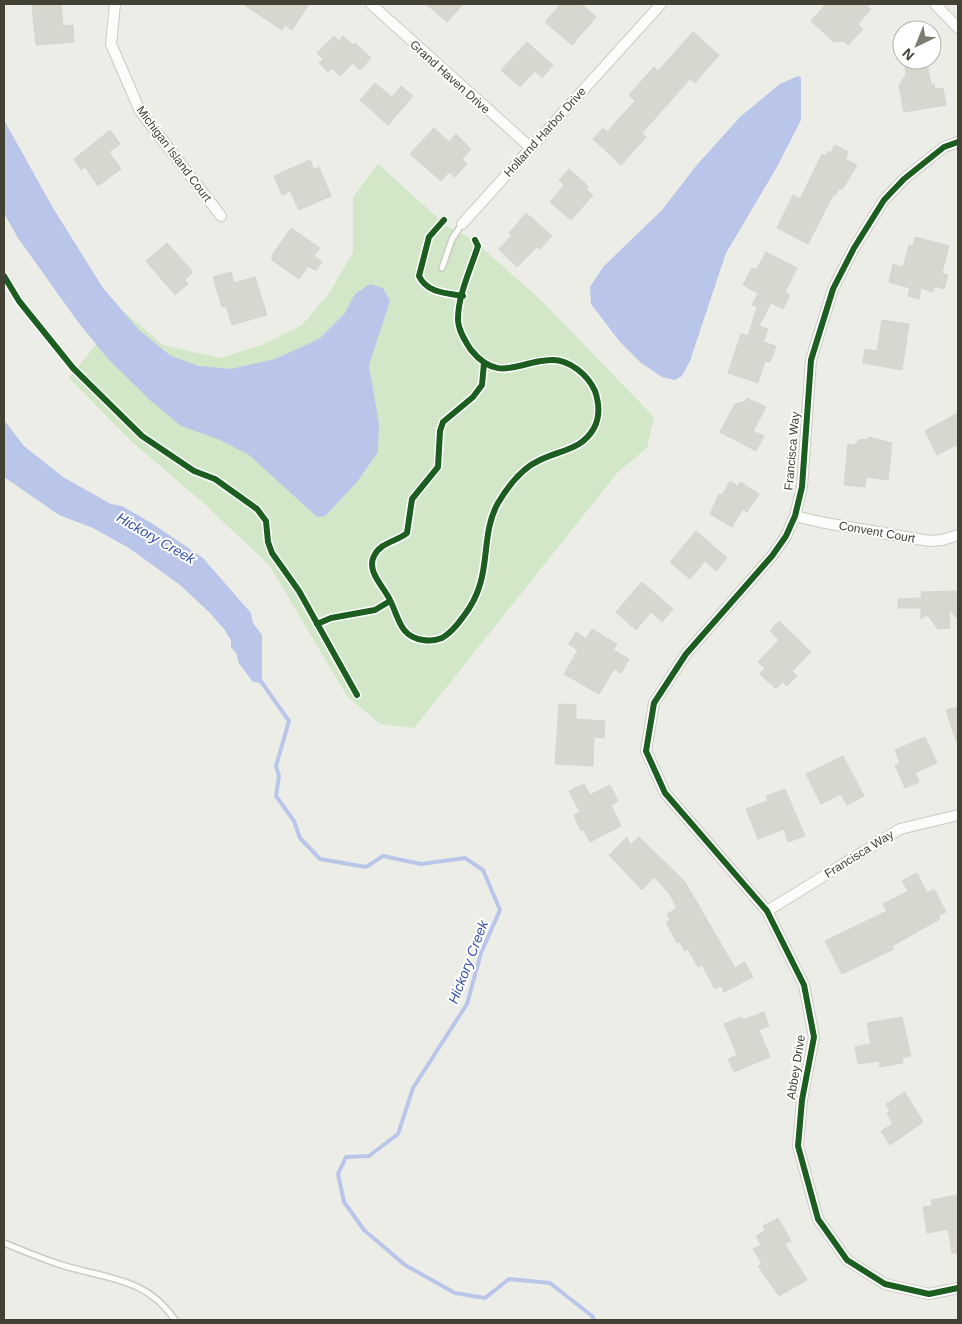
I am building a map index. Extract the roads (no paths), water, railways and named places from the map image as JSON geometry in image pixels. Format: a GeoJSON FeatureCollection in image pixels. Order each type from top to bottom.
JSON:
{"type":"FeatureCollection","features":[{"type":"Feature","properties":{"kind":"street","name":"Michigan Island Court"},"geometry":{"type":"LineString","coordinates":[[116,4],[111,44],[140,111],[221,216]]}},
{"type":"Feature","properties":{"kind":"street","name":"Grand Haven Drive"},"geometry":{"type":"LineString","coordinates":[[370,4],[531,148]]}},
{"type":"Feature","properties":{"kind":"street","name":"Hollarnd Harbor Drive"},"geometry":{"type":"LineString","coordinates":[[462,224],[660,4]]}},
{"type":"Feature","properties":{"kind":"street"},"geometry":{"type":"LineString","coordinates":[[936,4],[958,28]]}},
{"type":"Feature","properties":{"kind":"street","name":"Francisca Way"},"geometry":{"type":"LineString","coordinates":[[665,793],[646,751],[654,703],[686,654],[772,556],[786,536],[795,516],[802,487],[811,360],[833,289],[854,248],[884,200],[904,179],[944,147],[958,142]]}},
{"type":"Feature","properties":{"kind":"street","name":"Convent Court"},"geometry":{"type":"LineString","coordinates":[[795,516],[929,541],[942,540],[958,535]]}},
{"type":"Feature","properties":{"kind":"street","name":"Abbey Drive"},"geometry":{"type":"LineString","coordinates":[[665,793],[767,911],[804,985],[814,1037],[802,1100],[798,1146],[818,1219],[848,1260],[885,1284],[929,1294],[958,1288]]}},
{"type":"Feature","properties":{"kind":"street","name":"Francisca Way"},"geometry":{"type":"LineString","coordinates":[[767,911],[900,829],[958,815]]}},
{"type":"Feature","properties":{"kind":"lane","name":"Hollarnd Harbor Drive"},"geometry":{"type":"LineString","coordinates":[[442,268],[452,239],[462,224]]}},
{"type":"Feature","properties":{"kind":"lane"},"geometry":{"type":"LineString","coordinates":[[4,1243],[62,1265],[136,1284],[162,1303],[174,1320]]}},
{"type":"Feature","properties":{"kind":"water"},"geometry":{"type":"Polygon","coordinates":[[[798,76],[801,78],[801,120],[777,167],[726,253],[690,361],[682,376],[675,380],[662,377],[641,363],[620,342],[591,304],[590,287],[603,267],[662,210],[696,166],[741,116],[780,84],[798,76]]]}},
{"type":"Feature","properties":{"kind":"water"},"geometry":{"type":"Polygon","coordinates":[[[4,120],[53,208],[103,288],[139,330],[171,356],[199,366],[231,369],[275,359],[319,339],[345,313],[355,294],[370,284],[383,288],[390,301],[369,365],[379,424],[378,452],[357,482],[325,516],[317,517],[249,455],[218,439],[181,426],[151,401],[108,359],[78,322],[18,238],[4,213],[4,120]]]}},
{"type":"Feature","properties":{"kind":"water"},"geometry":{"type":"Polygon","coordinates":[[[4,420],[24,446],[63,477],[111,504],[122,506],[153,524],[203,558],[251,613],[253,623],[262,635],[262,683],[253,682],[238,662],[237,654],[231,647],[231,640],[224,629],[180,585],[129,548],[93,528],[59,515],[4,477],[4,420]]]}},
{"type":"Feature","properties":{"kind":"waterway","name":"Hickory Creek"},"geometry":{"type":"LineString","coordinates":[[260,680],[289,721],[276,766],[279,776],[276,796],[294,821],[300,838],[320,859],[366,867],[383,856],[421,864],[465,858],[483,870],[500,910],[481,953],[467,1004],[413,1088],[398,1134],[369,1156],[346,1157],[338,1174],[344,1202],[364,1230],[405,1265],[455,1293],[485,1298],[509,1279],[550,1283],[592,1316],[594,1320]]}}]}
